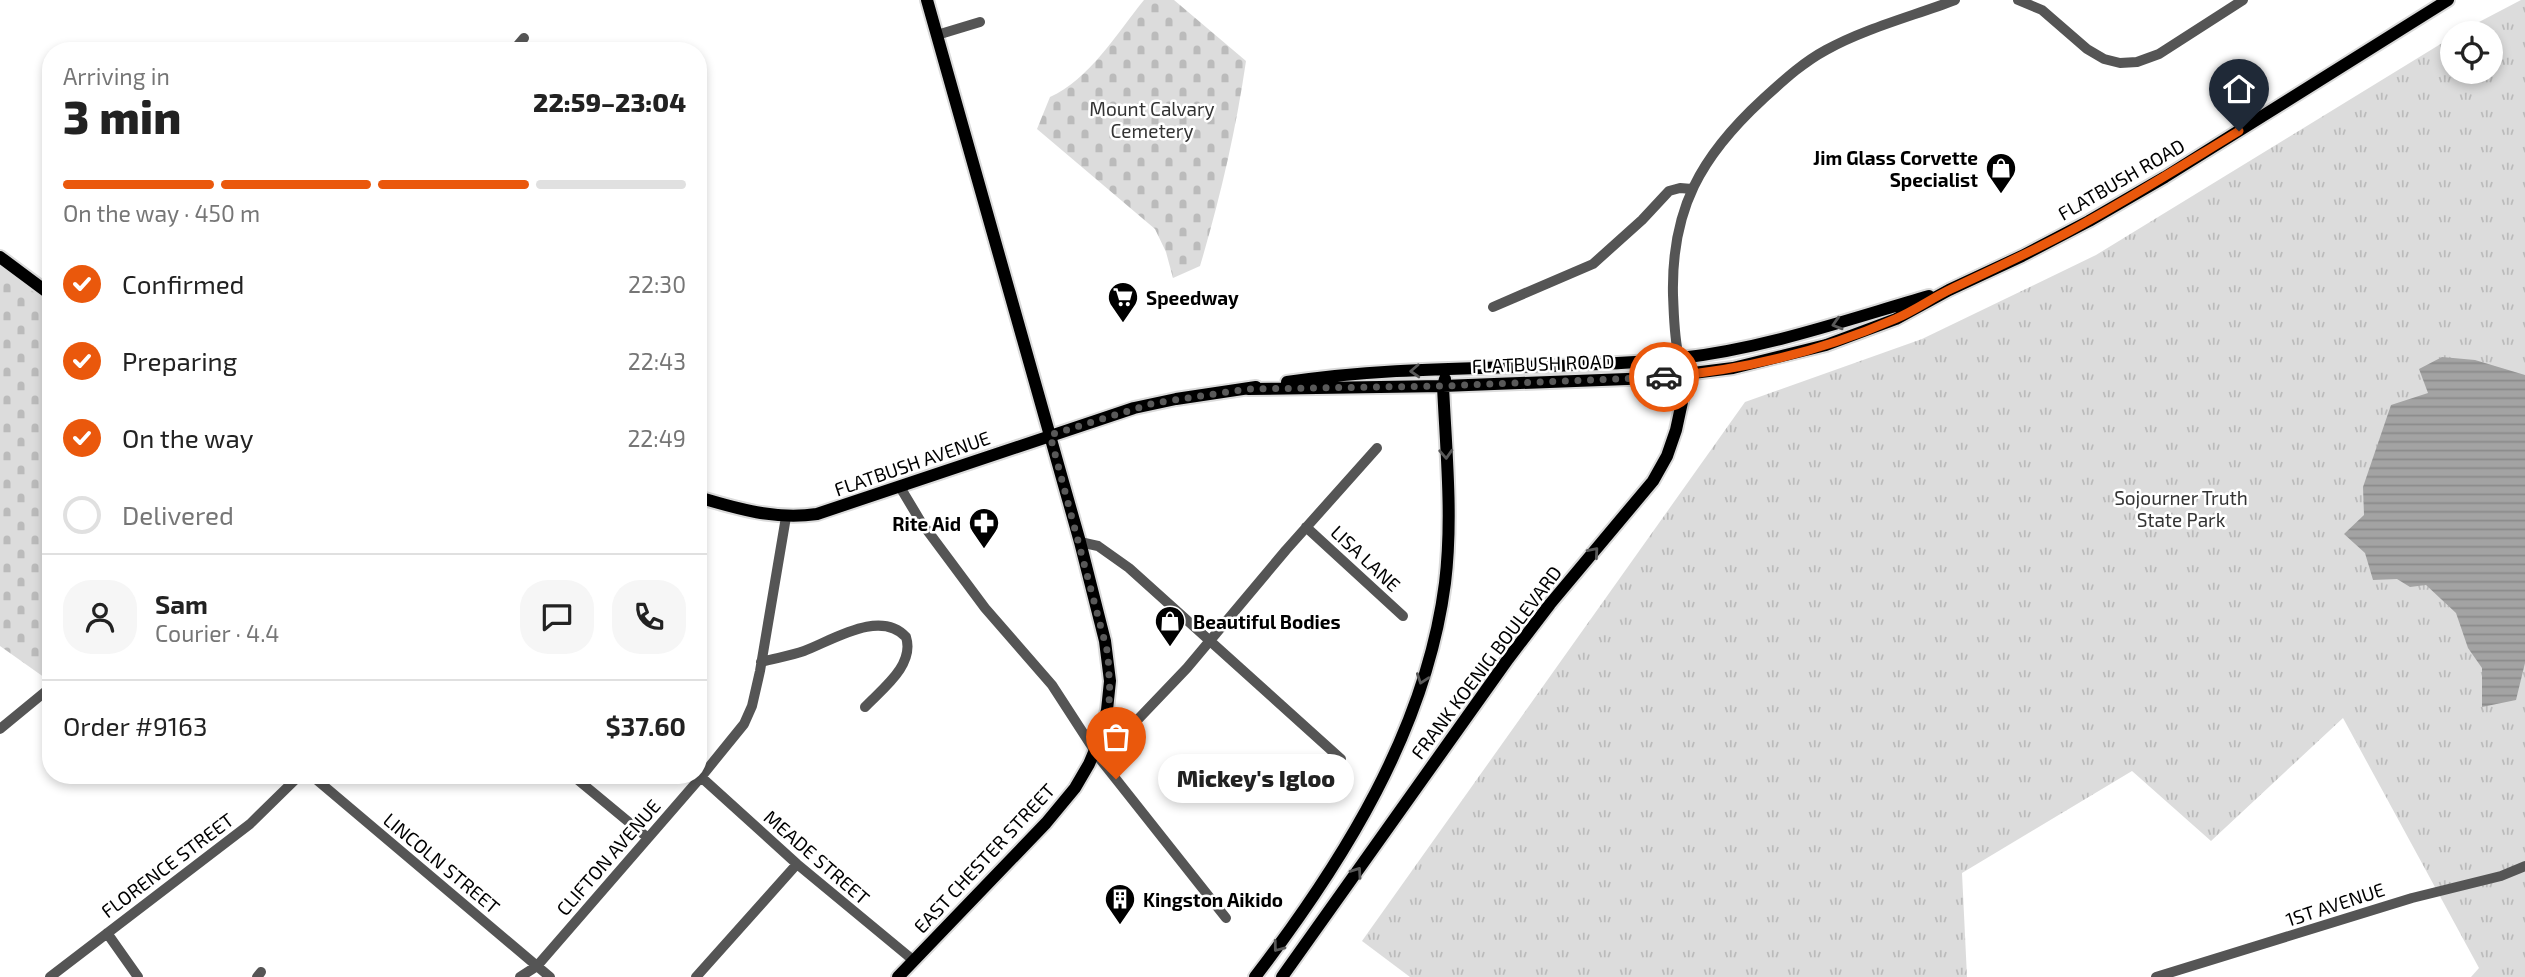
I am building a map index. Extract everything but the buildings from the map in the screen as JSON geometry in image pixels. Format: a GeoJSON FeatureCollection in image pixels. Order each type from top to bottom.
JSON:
{"type":"FeatureCollection","features":[{"type":"Feature","properties":{"kind":"main road","name":"EAST CHESTER STREET"},"geometry":{"type":"LineString","coordinates":[[898,977],[1056,812],[1075,788],[1097,755],[1107,710],[1110,668],[1080,542],[927,0]]}},
{"type":"Feature","properties":{"kind":"main road","name":"FLATBUSH ROAD"},"geometry":{"type":"LineString","coordinates":[[1248,389],[1443,386],[1682,375],[1757,363],[1826,345],[1896,319],[1949,290],[2044,245],[2138,193],[2448,0]]}},
{"type":"Feature","properties":{"kind":"main road"},"geometry":{"type":"LineString","coordinates":[[0,257],[42,288]]}},
{"type":"Feature","properties":{"kind":"main road","name":"FLATBUSH ROAD"},"geometry":{"type":"LineString","coordinates":[[1134,408],[1176,399],[1319,378],[1679,358],[1729,351],[1788,338],[1949,290]]}},
{"type":"Feature","properties":{"kind":"main road","name":"FRANK KOENIG BOULEVARD"},"geometry":{"type":"LineString","coordinates":[[1282,977],[1508,659],[1550,604],[1653,481],[1667,456],[1682,402],[1679,358]]}},
{"type":"Feature","properties":{"kind":"main road"},"geometry":{"type":"LineString","coordinates":[[1443,386],[1445,379],[1455,369]]}},
{"type":"Feature","properties":{"kind":"main road","name":"FRANK KOENIG BOULEVARD"},"geometry":{"type":"LineString","coordinates":[[1255,977],[1318,891],[1359,822],[1393,754],[1429,658],[1441,608],[1447,558],[1448,508],[1443,386]]}},
{"type":"Feature","properties":{"kind":"main road","name":"FLATBUSH AVENUE"},"geometry":{"type":"LineString","coordinates":[[707,499],[756,513],[786,517],[831,510],[1134,408]]}},
{"type":"Feature","properties":{"kind":"street"},"geometry":{"type":"LineString","coordinates":[[1679,358],[1675,344],[1674,255],[1679,226],[1692,189],[1715,149],[1738,122],[1792,72],[1826,50],[1955,0]]}},
{"type":"Feature","properties":{"kind":"street"},"geometry":{"type":"LineString","coordinates":[[2018,0],[2042,10],[2087,49],[2104,59],[2120,63],[2137,62],[2159,54],[2243,0]]}},
{"type":"Feature","properties":{"kind":"street"},"geometry":{"type":"LineString","coordinates":[[937,35],[980,22]]}},
{"type":"Feature","properties":{"kind":"street"},"geometry":{"type":"LineString","coordinates":[[521,42],[524,38]]}},
{"type":"Feature","properties":{"kind":"street"},"geometry":{"type":"LineString","coordinates":[[1493,307],[1592,264],[1642,220],[1669,191],[1679,188],[1692,189]]}},
{"type":"Feature","properties":{"kind":"street","name":"EAST CHESTER STREET"},"geometry":{"type":"LineString","coordinates":[[1097,755],[1171,685],[1377,448]]}},
{"type":"Feature","properties":{"kind":"street"},"geometry":{"type":"LineString","coordinates":[[900,486],[921,522],[985,608],[1052,685],[1097,755],[1226,918]]}},
{"type":"Feature","properties":{"kind":"street","name":"CLIFTON AVENUE"},"geometry":{"type":"LineString","coordinates":[[707,770],[744,724],[752,706],[786,517]]}},
{"type":"Feature","properties":{"kind":"street","name":"LISA LANE"},"geometry":{"type":"LineString","coordinates":[[1306,527],[1402,616]]}},
{"type":"Feature","properties":{"kind":"street"},"geometry":{"type":"LineString","coordinates":[[1080,542],[1098,546],[1115,556],[1341,759]]}},
{"type":"Feature","properties":{"kind":"street"},"geometry":{"type":"LineString","coordinates":[[761,662],[802,652],[855,630],[876,625],[894,627],[906,637],[908,652],[896,674],[865,707]]}},
{"type":"Feature","properties":{"kind":"street"},"geometry":{"type":"LineString","coordinates":[[0,729],[42,694]]}},
{"type":"Feature","properties":{"kind":"street","name":"MEADE STREET"},"geometry":{"type":"LineString","coordinates":[[707,783],[797,864],[913,960]]}},
{"type":"Feature","properties":{"kind":"street","name":"FLORENCE STREET"},"geometry":{"type":"LineString","coordinates":[[50,977],[250,824],[291,784]]}},
{"type":"Feature","properties":{"kind":"street","name":"LINCOLN STREET"},"geometry":{"type":"LineString","coordinates":[[323,784],[550,977]]}},
{"type":"Feature","properties":{"kind":"street"},"geometry":{"type":"LineString","coordinates":[[583,784],[648,838]]}},
{"type":"Feature","properties":{"kind":"street","name":"CLIFTON AVENUE"},"geometry":{"type":"LineString","coordinates":[[520,977],[537,966],[696,784]]}},
{"type":"Feature","properties":{"kind":"street"},"geometry":{"type":"LineString","coordinates":[[696,977],[797,864]]}},
{"type":"Feature","properties":{"kind":"street","name":"1ST AVENUE"},"geometry":{"type":"LineString","coordinates":[[2156,977],[2412,898],[2501,877],[2525,866]]}},
{"type":"Feature","properties":{"kind":"street"},"geometry":{"type":"LineString","coordinates":[[107,933],[138,977]]}},
{"type":"Feature","properties":{"kind":"street"},"geometry":{"type":"LineString","coordinates":[[528,977],[537,966]]}},
{"type":"Feature","properties":{"kind":"green space","name":"Mount Calvary Cemetery"},"geometry":{"type":"Polygon","coordinates":[[[1144,0],[1174,0],[1246,61],[1227,164],[1200,266],[1173,278],[1166,252],[1155,229],[1037,129],[1050,97],[1090,68],[1144,0]]]}},
{"type":"Feature","properties":{"kind":"green space","name":"Sojourner Truth State Park"},"geometry":{"type":"Polygon","coordinates":[[[2525,0],[2525,977],[2471,977],[2479,968],[2343,718],[2211,841],[2132,771],[1962,873],[1967,977],[1410,977],[1362,941],[1745,402],[1922,339],[2096,255],[2440,44],[2440,84],[2503,84],[2503,21],[2481,21],[2525,0]]]}},
{"type":"Feature","properties":{"kind":"green space"},"geometry":{"type":"Polygon","coordinates":[[[0,266],[42,298],[42,676],[0,646],[0,266]]]}},
{"type":"Feature","properties":{"kind":"shaded area"},"geometry":{"type":"Polygon","coordinates":[[[2442,357],[2475,360],[2525,375],[2525,663],[2516,700],[2482,707],[2482,668],[2468,648],[2456,613],[2426,585],[2410,587],[2397,579],[2373,580],[2365,553],[2344,534],[2364,515],[2363,487],[2391,405],[2428,393],[2419,369],[2442,357]]]}},
{"type":"Feature","properties":{"kind":"way so far"},"geometry":{"type":"LineString","coordinates":[[1116,779],[1095,751],[1110,696],[1108,654],[1050,435],[1154,403],[1248,389],[1443,386],[1664,377]]}},
{"type":"Feature","properties":{"kind":"place","name":"Jim Glass Corvette Specialist"},"geometry":{"type":"Point","coordinates":[2001,195]}},
{"type":"Feature","properties":{"kind":"place","name":"Speedway"},"geometry":{"type":"Point","coordinates":[1123,324]}},
{"type":"Feature","properties":{"kind":"place","name":"Rite Aid"},"geometry":{"type":"Point","coordinates":[984,550]}},
{"type":"Feature","properties":{"kind":"place","name":"Beautiful Bodies"},"geometry":{"type":"Point","coordinates":[1170,648]}},
{"type":"Feature","properties":{"kind":"place","name":"Mickey's Igloo"},"geometry":{"type":"Point","coordinates":[1116,779]}},
{"type":"Feature","properties":{"kind":"place","name":"Kingston Aikido"},"geometry":{"type":"Point","coordinates":[1120,926]}},
{"type":"Feature","properties":{"kind":"route"},"geometry":{"type":"LineString","coordinates":[[1664,377],[1709,372],[1782,358],[1850,337],[1896,319],[1949,290],[2068,233],[2239,131]]}}]}
